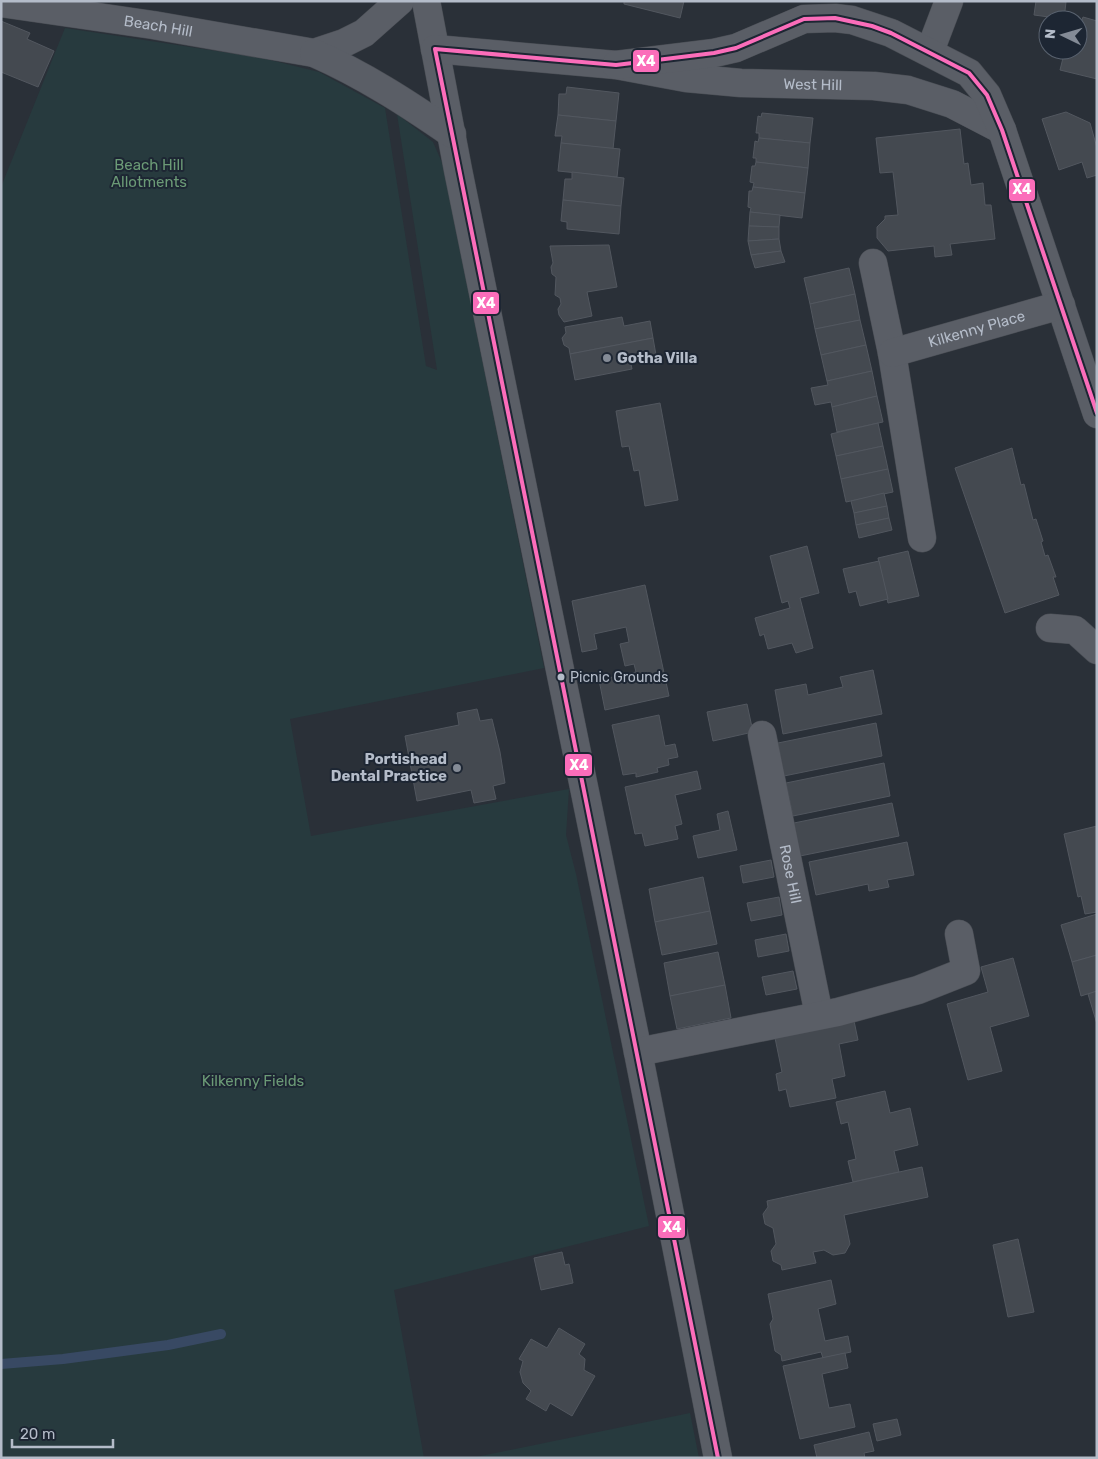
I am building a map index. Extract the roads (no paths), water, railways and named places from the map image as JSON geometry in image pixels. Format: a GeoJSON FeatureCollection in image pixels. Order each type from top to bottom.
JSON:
{"type":"FeatureCollection","features":[{"type":"Feature","properties":{"kind":"street","name":"Beach Hill"},"geometry":{"type":"LineString","coordinates":[[314,53],[344,43],[364,33],[400,1]]}},
{"type":"Feature","properties":{"kind":"street"},"geometry":{"type":"LineString","coordinates":[[426,1],[718,1458]]}},
{"type":"Feature","properties":{"kind":"street"},"geometry":{"type":"LineString","coordinates":[[930,51],[950,1]]}},
{"type":"Feature","properties":{"kind":"street","name":"Beach Hill"},"geometry":{"type":"LineString","coordinates":[[1,3],[154,25],[314,53],[380,86],[452,134]]}},
{"type":"Feature","properties":{"kind":"street","name":"West Hill"},"geometry":{"type":"LineString","coordinates":[[616,65],[714,53],[736,48],[790,24],[819,18],[835,18],[872,26],[930,51],[975,77],[987,95],[1002,130],[1097,414]]}},
{"type":"Feature","properties":{"kind":"street","name":"West Hill"},"geometry":{"type":"LineString","coordinates":[[435,49],[616,65],[669,75],[732,82],[874,86],[908,90],[952,104],[1002,130]]}},
{"type":"Feature","properties":{"kind":"street"},"geometry":{"type":"LineString","coordinates":[[873,263],[892,353],[909,505],[922,538]]}},
{"type":"Feature","properties":{"kind":"street","name":"Kilkenny Place"},"geometry":{"type":"LineString","coordinates":[[892,353],[1061,305]]}},
{"type":"Feature","properties":{"kind":"street"},"geometry":{"type":"LineString","coordinates":[[1050,628],[1075,630],[1097,650]]}},
{"type":"Feature","properties":{"kind":"street","name":"Rose Hill"},"geometry":{"type":"LineString","coordinates":[[762,735],[819,1016]]}},
{"type":"Feature","properties":{"kind":"street"},"geometry":{"type":"LineString","coordinates":[[638,1052],[819,1016],[918,990],[966,971],[959,934]]}},
{"type":"Feature","properties":{"kind":"waterway"},"geometry":{"type":"LineString","coordinates":[[1,1364],[63,1359],[168,1345],[221,1334]]}},
{"type":"Feature","properties":{"kind":"place","name":"Gotha Villa"},"geometry":{"type":"Point","coordinates":[607,358]}},
{"type":"Feature","properties":{"kind":"place","name":"Picnic Grounds"},"geometry":{"type":"Point","coordinates":[561,677]}},
{"type":"Feature","properties":{"kind":"place","name":"Portishead Dental Practice"},"geometry":{"type":"Point","coordinates":[457,768]}},
{"type":"Feature","properties":{"kind":"park label","name":"Beach Hill Allotments"},"geometry":{"type":"Point","coordinates":[149,174]}},
{"type":"Feature","properties":{"kind":"park label","name":"Kilkenny Fields"},"geometry":{"type":"Point","coordinates":[253,1081]}}]}
